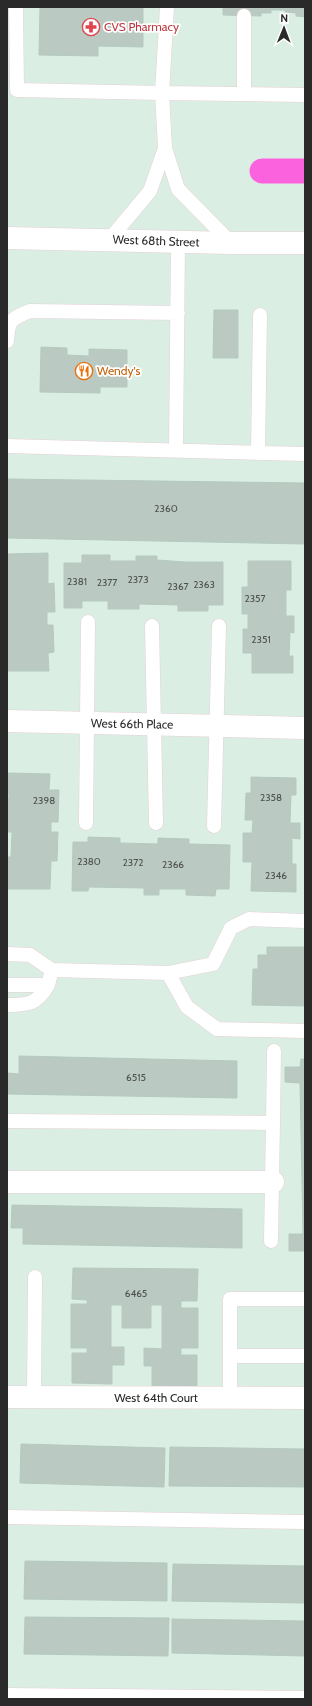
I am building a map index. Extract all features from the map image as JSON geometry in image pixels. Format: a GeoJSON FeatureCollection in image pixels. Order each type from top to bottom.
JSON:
{"type":"FeatureCollection","features":[{"type":"Feature","properties":{"kind":"street","name":"West 68th Street"},"geometry":{"type":"LineString","coordinates":[[7,238],[231,243],[305,242]]}},
{"type":"Feature","properties":{"kind":"street","name":"West 66th Place"},"geometry":{"type":"LineString","coordinates":[[7,721],[305,728]]}},
{"type":"Feature","properties":{"kind":"street"},"geometry":{"type":"LineString","coordinates":[[7,1182],[273,1182]]}},
{"type":"Feature","properties":{"kind":"street","name":"West 64th Court"},"geometry":{"type":"LineString","coordinates":[[7,1397],[305,1398]]}},
{"type":"Feature","properties":{"kind":"lane"},"geometry":{"type":"LineString","coordinates":[[16,7],[17,90],[305,95]]}},
{"type":"Feature","properties":{"kind":"lane"},"geometry":{"type":"LineString","coordinates":[[167,7],[162,93],[165,148],[178,189],[231,243]]}},
{"type":"Feature","properties":{"kind":"lane"},"geometry":{"type":"LineString","coordinates":[[244,16],[244,94]]}},
{"type":"Feature","properties":{"kind":"lane"},"geometry":{"type":"LineString","coordinates":[[109,240],[150,191],[165,148]]}},
{"type":"Feature","properties":{"kind":"lane"},"geometry":{"type":"LineString","coordinates":[[176,450],[178,242]]}},
{"type":"Feature","properties":{"kind":"lane"},"geometry":{"type":"LineString","coordinates":[[7,341],[8,326],[13,318],[30,311],[178,313]]}},
{"type":"Feature","properties":{"kind":"lane"},"geometry":{"type":"LineString","coordinates":[[258,452],[260,316]]}},
{"type":"Feature","properties":{"kind":"lane"},"geometry":{"type":"LineString","coordinates":[[7,446],[305,454]]}},
{"type":"Feature","properties":{"kind":"lane"},"geometry":{"type":"LineString","coordinates":[[86,823],[88,622]]}},
{"type":"Feature","properties":{"kind":"lane"},"geometry":{"type":"LineString","coordinates":[[152,626],[156,823]]}},
{"type":"Feature","properties":{"kind":"lane"},"geometry":{"type":"LineString","coordinates":[[214,826],[219,626]]}},
{"type":"Feature","properties":{"kind":"lane"},"geometry":{"type":"LineString","coordinates":[[7,954],[30,955],[52,970],[168,973],[213,964],[231,928],[249,919],[305,921]]}},
{"type":"Feature","properties":{"kind":"lane"},"geometry":{"type":"LineString","coordinates":[[7,1005],[33,1002],[41,997],[48,985],[52,970]]}},
{"type":"Feature","properties":{"kind":"lane"},"geometry":{"type":"LineString","coordinates":[[168,973],[187,1007],[217,1029],[305,1031]]}},
{"type":"Feature","properties":{"kind":"lane"},"geometry":{"type":"LineString","coordinates":[[7,985],[48,985]]}},
{"type":"Feature","properties":{"kind":"lane"},"geometry":{"type":"LineString","coordinates":[[271,1241],[274,1051]]}},
{"type":"Feature","properties":{"kind":"lane"},"geometry":{"type":"LineString","coordinates":[[7,1121],[273,1123]]}},
{"type":"Feature","properties":{"kind":"lane"},"geometry":{"type":"LineString","coordinates":[[34,1397],[35,1277]]}},
{"type":"Feature","properties":{"kind":"lane"},"geometry":{"type":"LineString","coordinates":[[230,1398],[230,1298],[305,1299]]}},
{"type":"Feature","properties":{"kind":"lane"},"geometry":{"type":"LineString","coordinates":[[230,1356],[305,1356]]}},
{"type":"Feature","properties":{"kind":"lane"},"geometry":{"type":"LineString","coordinates":[[7,1517],[305,1522]]}},
{"type":"Feature","properties":{"kind":"lane"},"geometry":{"type":"LineString","coordinates":[[7,1695],[305,1698]]}},
{"type":"Feature","properties":{"kind":"building","name":"CVS Pharmacy"},"geometry":{"type":"Polygon","coordinates":[[[40,7],[143,7],[143,47],[98,46],[98,56],[39,55],[40,7]]]}},
{"type":"Feature","properties":{"kind":"building"},"geometry":{"type":"Polygon","coordinates":[[[223,7],[305,7],[305,17],[296,16],[296,13],[285,12],[285,10],[271,10],[271,13],[261,13],[261,16],[223,15],[223,7]]]}},
{"type":"Feature","properties":{"kind":"building"},"geometry":{"type":"Polygon","coordinates":[[[214,310],[238,310],[238,358],[213,358],[214,310]]]}},
{"type":"Feature","properties":{"kind":"building","name":"Wendy's"},"geometry":{"type":"Polygon","coordinates":[[[41,347],[67,348],[67,355],[89,356],[89,349],[127,350],[127,387],[100,387],[100,393],[40,392],[41,347]]]}},
{"type":"Feature","properties":{"kind":"building"},"geometry":{"type":"Polygon","coordinates":[[[7,479],[305,483],[305,544],[7,538],[7,479]]]}},
{"type":"Feature","properties":{"kind":"building"},"geometry":{"type":"Polygon","coordinates":[[[48,553],[48,584],[54,583],[55,612],[47,612],[47,625],[53,625],[54,652],[48,653],[49,671],[7,671],[7,554],[48,553]]]}},
{"type":"Feature","properties":{"kind":"building"},"geometry":{"type":"Polygon","coordinates":[[[82,555],[110,555],[110,561],[136,561],[136,556],[157,556],[157,560],[223,562],[223,605],[208,605],[208,611],[178,611],[178,605],[139,604],[139,609],[108,609],[108,601],[82,601],[82,608],[64,608],[64,563],[82,563],[82,555]]]}},
{"type":"Feature","properties":{"kind":"building"},"geometry":{"type":"Polygon","coordinates":[[[248,561],[291,561],[291,590],[286,590],[286,616],[294,616],[294,633],[290,632],[289,656],[293,656],[293,673],[252,673],[252,653],[243,653],[243,629],[248,629],[248,614],[242,614],[242,587],[248,587],[248,561]]]}},
{"type":"Feature","properties":{"kind":"building"},"geometry":{"type":"Polygon","coordinates":[[[7,773],[50,774],[49,790],[59,790],[58,822],[51,822],[51,832],[58,832],[57,861],[51,861],[50,889],[7,889],[7,857],[11,857],[12,832],[7,832],[9,793],[7,793],[7,773]]]}},
{"type":"Feature","properties":{"kind":"building"},"geometry":{"type":"Polygon","coordinates":[[[251,777],[296,778],[296,795],[291,795],[290,823],[300,823],[300,839],[292,838],[292,864],[296,864],[296,892],[251,891],[252,862],[243,862],[243,833],[252,833],[253,820],[245,820],[246,793],[251,793],[251,777]]]}},
{"type":"Feature","properties":{"kind":"building"},"geometry":{"type":"Polygon","coordinates":[[[88,837],[120,838],[120,843],[158,844],[158,838],[189,839],[189,844],[230,845],[229,889],[216,889],[215,896],[186,895],[186,889],[159,889],[159,895],[144,895],[144,888],[89,887],[88,891],[72,891],[73,842],[88,842],[88,837]]]}},
{"type":"Feature","properties":{"kind":"building"},"geometry":{"type":"Polygon","coordinates":[[[267,947],[305,947],[305,1006],[252,1005],[253,969],[258,969],[258,955],[267,955],[267,947]]]}},
{"type":"Feature","properties":{"kind":"building"},"geometry":{"type":"Polygon","coordinates":[[[19,1056],[237,1061],[237,1098],[8,1094],[8,1073],[19,1074],[19,1056]]]}},
{"type":"Feature","properties":{"kind":"building"},"geometry":{"type":"Polygon","coordinates":[[[301,1059],[305,1059],[305,1251],[289,1251],[289,1234],[303,1234],[300,1083],[285,1082],[285,1067],[300,1067],[301,1059]]]}},
{"type":"Feature","properties":{"kind":"building"},"geometry":{"type":"Polygon","coordinates":[[[12,1205],[242,1209],[242,1248],[23,1244],[23,1228],[11,1228],[12,1205]]]}},
{"type":"Feature","properties":{"kind":"building"},"geometry":{"type":"Polygon","coordinates":[[[73,1268],[198,1269],[197,1301],[181,1301],[181,1308],[198,1308],[198,1348],[181,1348],[181,1355],[197,1355],[197,1387],[152,1387],[152,1366],[144,1366],[144,1348],[162,1349],[162,1305],[151,1305],[151,1328],[122,1328],[122,1305],[111,1305],[111,1347],[124,1347],[124,1365],[112,1365],[112,1384],[72,1383],[72,1353],[87,1353],[87,1348],[71,1348],[71,1304],[87,1304],[87,1300],[72,1299],[73,1268]]]}},
{"type":"Feature","properties":{"kind":"building"},"geometry":{"type":"Polygon","coordinates":[[[21,1444],[165,1448],[164,1487],[20,1483],[21,1444]]]}},
{"type":"Feature","properties":{"kind":"building"},"geometry":{"type":"Polygon","coordinates":[[[170,1447],[305,1449],[305,1487],[169,1486],[170,1447]]]}},
{"type":"Feature","properties":{"kind":"building"},"geometry":{"type":"Polygon","coordinates":[[[25,1561],[167,1563],[167,1601],[24,1599],[25,1561]]]}},
{"type":"Feature","properties":{"kind":"building"},"geometry":{"type":"Polygon","coordinates":[[[173,1564],[305,1566],[305,1603],[172,1601],[173,1564]]]}},
{"type":"Feature","properties":{"kind":"building"},"geometry":{"type":"Polygon","coordinates":[[[25,1617],[169,1618],[168,1656],[24,1654],[25,1617]]]}},
{"type":"Feature","properties":{"kind":"building"},"geometry":{"type":"Polygon","coordinates":[[[172,1619],[305,1621],[305,1656],[172,1653],[172,1619]]]}},
{"type":"Feature","properties":{"kind":"waterway"},"geometry":{"type":"LineString","coordinates":[[262,171],[305,171]]}},
{"type":"Feature","properties":{"kind":"place","name":"CVS Pharmacy"},"geometry":{"type":"Point","coordinates":[91,27]}},
{"type":"Feature","properties":{"kind":"place","name":"Wendy's"},"geometry":{"type":"Point","coordinates":[84,371]}}]}
